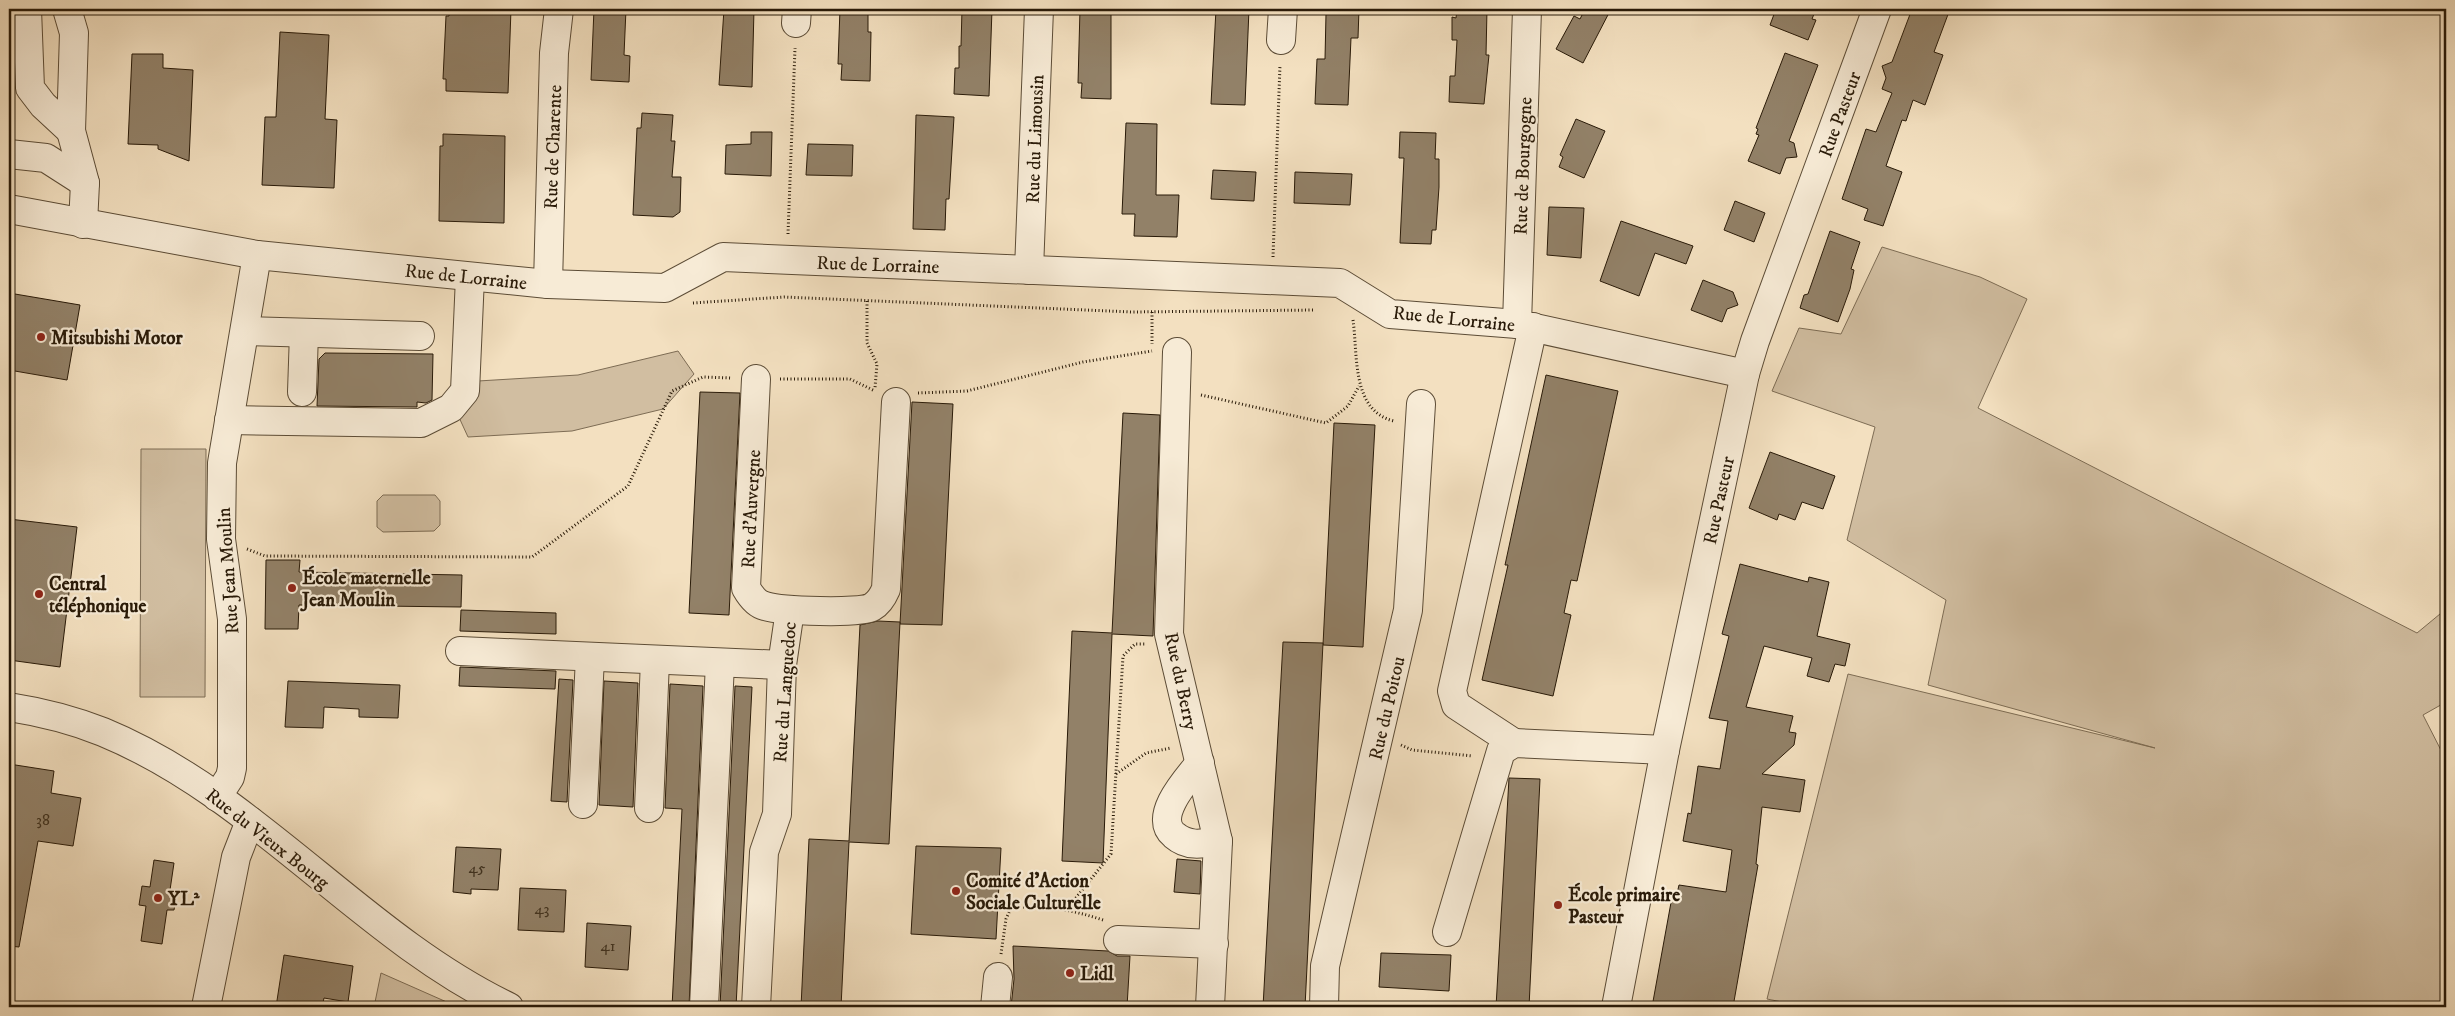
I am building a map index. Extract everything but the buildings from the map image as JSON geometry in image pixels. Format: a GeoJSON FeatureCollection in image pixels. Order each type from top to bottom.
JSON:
{"type":"FeatureCollection","features":[{"type":"Feature","properties":{"kind":"street"},"geometry":{"type":"LineString","coordinates":[[27,9],[30,88],[43,105],[71,131],[85,183],[84,224]]}},
{"type":"Feature","properties":{"kind":"street"},"geometry":{"type":"LineString","coordinates":[[46,158],[61,152],[67,144],[71,131],[74,33],[67,9]]}},
{"type":"Feature","properties":{"kind":"street","name":"Rue de Charente"},"geometry":{"type":"LineString","coordinates":[[548,284],[554,53],[559,9]]}},
{"type":"Feature","properties":{"kind":"street","name":"Rue du Limousin"},"geometry":{"type":"LineString","coordinates":[[1029,270],[1038,9]]}},
{"type":"Feature","properties":{"kind":"street"},"geometry":{"type":"LineString","coordinates":[[1281,40],[1283,9]]}},
{"type":"Feature","properties":{"kind":"street","name":"Rue de Bourgogne"},"geometry":{"type":"LineString","coordinates":[[1507,751],[1456,705],[1452,691],[1525,325],[1527,9]]}},
{"type":"Feature","properties":{"kind":"street","name":"Rue Pasteur"},"geometry":{"type":"LineString","coordinates":[[1616,1007],[1665,750],[1745,374],[1755,341],[1878,9]]}},
{"type":"Feature","properties":{"kind":"street"},"geometry":{"type":"LineString","coordinates":[[9,154],[46,158],[85,183]]}},
{"type":"Feature","properties":{"kind":"street","name":"Rue de Lorraine"},"geometry":{"type":"LineString","coordinates":[[9,209],[257,255],[548,284],[665,288],[723,257],[1340,283],[1390,314],[1525,325],[1745,374]]}},
{"type":"Feature","properties":{"kind":"street","name":"Rue Jean Moulin"},"geometry":{"type":"LineString","coordinates":[[217,797],[230,777],[232,768],[232,619],[221,539],[222,463],[257,255]]}},
{"type":"Feature","properties":{"kind":"street"},"geometry":{"type":"LineString","coordinates":[[229,420],[422,423],[451,408],[465,392],[470,277]]}},
{"type":"Feature","properties":{"kind":"street"},"geometry":{"type":"LineString","coordinates":[[245,332],[420,336]]}},
{"type":"Feature","properties":{"kind":"street"},"geometry":{"type":"LineString","coordinates":[[302,392],[304,333]]}},
{"type":"Feature","properties":{"kind":"street","name":"Rue du Berry"},"geometry":{"type":"LineString","coordinates":[[1165,352],[1176,391],[1171,641],[1218,841],[1210,1007]]}},
{"type":"Feature","properties":{"kind":"street","name":"Rue d'Auvergne"},"geometry":{"type":"LineString","coordinates":[[756,378],[746,588],[751,597],[764,606],[790,610]]}},
{"type":"Feature","properties":{"kind":"street","name":"Rue du Languedoc"},"geometry":{"type":"LineString","coordinates":[[756,1007],[764,852],[777,814],[782,665],[790,610],[858,611],[872,608],[881,600],[886,589],[886,396]]}},
{"type":"Feature","properties":{"kind":"street","name":"Rue du Poitou"},"geometry":{"type":"LineString","coordinates":[[1324,1007],[1325,966],[1408,610],[1421,404]]}},
{"type":"Feature","properties":{"kind":"street"},"geometry":{"type":"LineString","coordinates":[[460,651],[782,665]]}},
{"type":"Feature","properties":{"kind":"street"},"geometry":{"type":"LineString","coordinates":[[582,804],[590,657]]}},
{"type":"Feature","properties":{"kind":"street"},"geometry":{"type":"LineString","coordinates":[[649,808],[655,660]]}},
{"type":"Feature","properties":{"kind":"street"},"geometry":{"type":"LineString","coordinates":[[704,1007],[720,663]]}},
{"type":"Feature","properties":{"kind":"street","name":"Rue du Vieux Bourg"},"geometry":{"type":"LineString","coordinates":[[9,707],[47,713],[103,732],[140,749],[217,797],[250,821],[393,936],[441,969],[509,1007]]}},
{"type":"Feature","properties":{"kind":"street"},"geometry":{"type":"LineString","coordinates":[[1447,932],[1507,751],[1665,750]]}},
{"type":"Feature","properties":{"kind":"street"},"geometry":{"type":"LineString","coordinates":[[1197,753],[1166,820],[1168,829],[1184,841],[1196,845],[1218,841]]}},
{"type":"Feature","properties":{"kind":"street"},"geometry":{"type":"LineString","coordinates":[[206,1007],[236,858],[250,821]]}},
{"type":"Feature","properties":{"kind":"street"},"geometry":{"type":"LineString","coordinates":[[1118,940],[1214,944]]}},
{"type":"Feature","properties":{"kind":"street"},"geometry":{"type":"LineString","coordinates":[[995,1007],[998,977]]}},
{"type":"Feature","properties":{"kind":"path"},"geometry":{"type":"LineString","coordinates":[[787,260],[797,16]]}},
{"type":"Feature","properties":{"kind":"path"},"geometry":{"type":"LineString","coordinates":[[1272,281],[1281,40]]}},
{"type":"Feature","properties":{"kind":"path"},"geometry":{"type":"LineString","coordinates":[[665,288],[689,303],[784,297],[1132,312],[1324,310]]}},
{"type":"Feature","properties":{"kind":"path"},"geometry":{"type":"LineString","coordinates":[[867,301],[867,343],[877,364],[886,396]]}},
{"type":"Feature","properties":{"kind":"path"},"geometry":{"type":"LineString","coordinates":[[1352,314],[1360,386],[1371,410],[1393,422],[1421,404]]}},
{"type":"Feature","properties":{"kind":"path"},"geometry":{"type":"LineString","coordinates":[[221,539],[265,556],[532,557],[628,486],[672,392],[703,377],[850,379],[886,396],[923,392],[967,391],[1083,362],[1165,352]]}},
{"type":"Feature","properties":{"kind":"path"},"geometry":{"type":"LineString","coordinates":[[1176,391],[1225,399],[1308,421],[1326,423],[1348,406],[1360,386]]}},
{"type":"Feature","properties":{"kind":"path"},"geometry":{"type":"LineString","coordinates":[[1067,909],[1111,854],[1123,656],[1135,644],[1155,644],[1171,641]]}},
{"type":"Feature","properties":{"kind":"path"},"geometry":{"type":"LineString","coordinates":[[1379,735],[1412,750],[1507,751]]}},
{"type":"Feature","properties":{"kind":"path"},"geometry":{"type":"LineString","coordinates":[[1116,774],[1146,753],[1197,753]]}},
{"type":"Feature","properties":{"kind":"path"},"geometry":{"type":"LineString","coordinates":[[998,977],[1006,919],[1011,908],[1029,906],[1067,909],[1110,922],[1118,940]]}},
{"type":"Feature","properties":{"kind":"shaded area"},"geometry":{"type":"Polygon","coordinates":[[[1882,247],[1980,277],[2027,299],[1978,408],[2417,633],[2446,609],[2446,702],[2423,715],[2446,760],[2446,1007],[1807,1007],[1767,999],[1848,674],[2155,748],[1928,685],[1946,600],[1847,540],[1875,427],[1772,391],[1799,328],[1841,334],[1882,247]]]}},
{"type":"Feature","properties":{"kind":"shaded area"},"geometry":{"type":"Polygon","coordinates":[[[678,351],[694,374],[663,409],[572,431],[468,437],[457,413],[478,381],[578,375],[678,351]]]}},
{"type":"Feature","properties":{"kind":"shaded area"},"geometry":{"type":"Polygon","coordinates":[[[141,449],[206,449],[205,697],[140,697],[141,449]]]}},
{"type":"Feature","properties":{"kind":"shaded area"},"geometry":{"type":"Polygon","coordinates":[[[383,495],[435,495],[440,501],[440,525],[434,531],[383,532],[377,527],[377,501],[383,495]]]}},
{"type":"Feature","properties":{"kind":"shaded area"},"geometry":{"type":"Polygon","coordinates":[[[381,973],[458,1007],[374,1007],[381,973]]]}},
{"type":"Feature","properties":{"kind":"place","name":"Mitsubishi Motor"},"geometry":{"type":"Point","coordinates":[41,337]}},
{"type":"Feature","properties":{"kind":"place","name":"École maternelle Jean Moulin"},"geometry":{"type":"Point","coordinates":[292,588]}},
{"type":"Feature","properties":{"kind":"place","name":"Central téléphonique"},"geometry":{"type":"Point","coordinates":[39,594]}},
{"type":"Feature","properties":{"kind":"place","name":"Comité d’Action Sociale Culturelle"},"geometry":{"type":"Point","coordinates":[956,891]}},
{"type":"Feature","properties":{"kind":"place","name":"YL²"},"geometry":{"type":"Point","coordinates":[158,898]}},
{"type":"Feature","properties":{"kind":"place","name":"École primaire Pasteur"},"geometry":{"type":"Point","coordinates":[1558,905]}},
{"type":"Feature","properties":{"kind":"place","name":"Lidl"},"geometry":{"type":"Point","coordinates":[1070,973]}}]}
